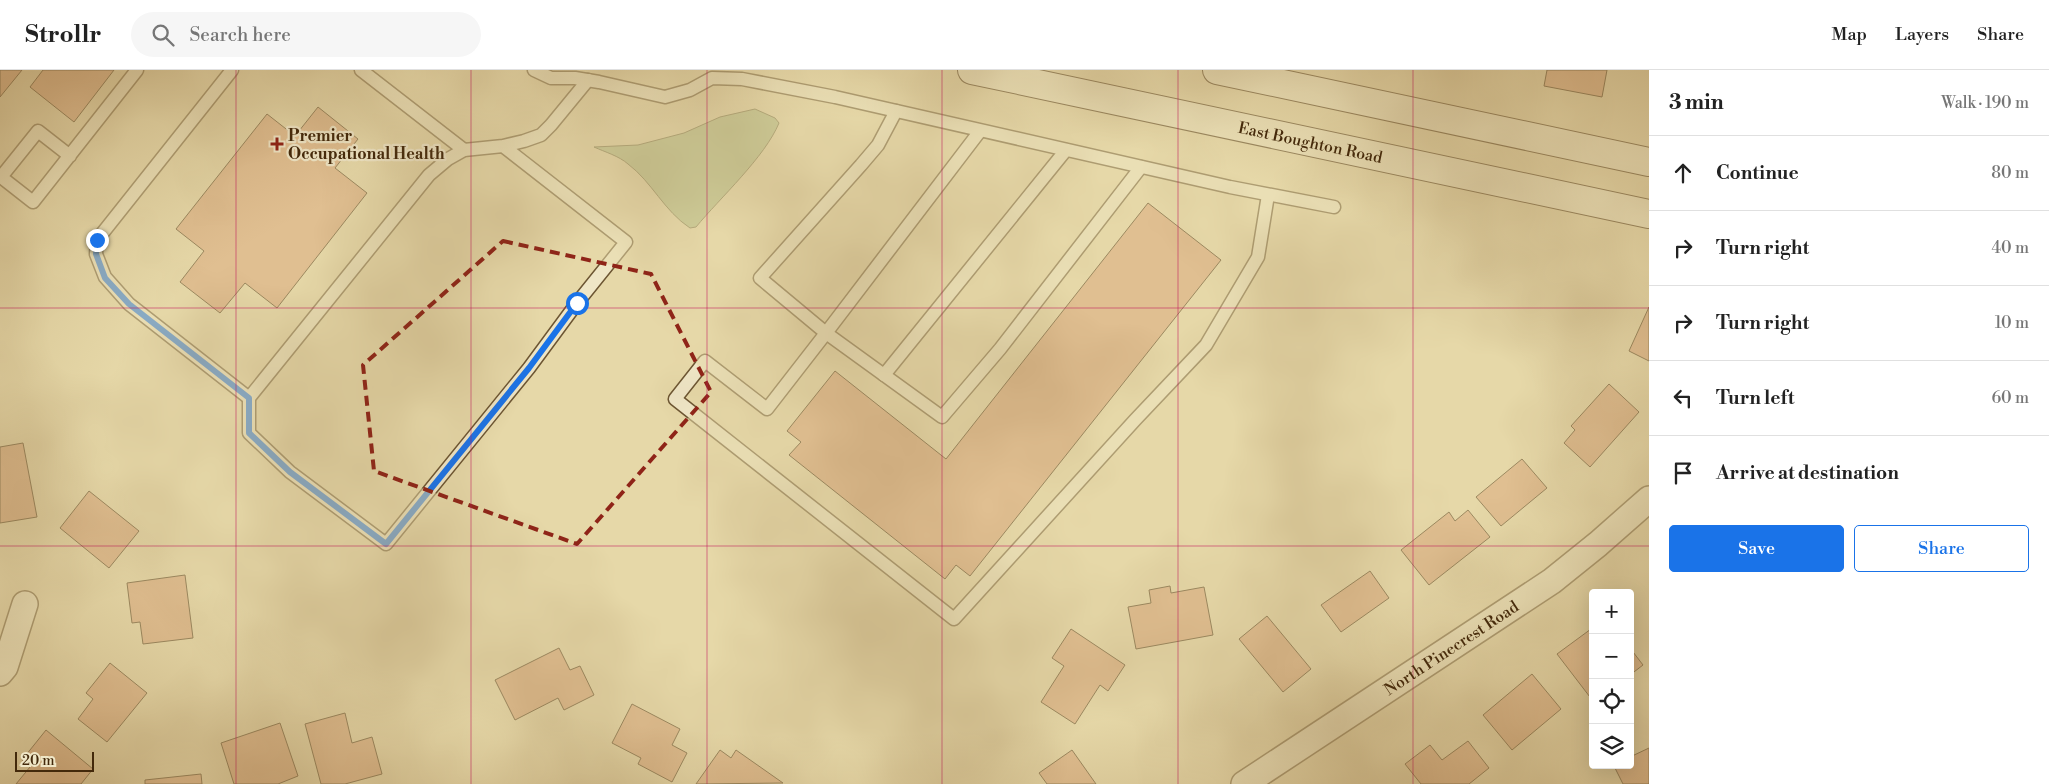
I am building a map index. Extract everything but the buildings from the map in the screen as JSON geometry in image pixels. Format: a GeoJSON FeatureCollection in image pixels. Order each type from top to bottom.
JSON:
{"type":"FeatureCollection","features":[{"type":"Feature","properties":{"kind":"main road","name":"East Boughton Road"},"geometry":{"type":"LineString","coordinates":[[972,70],[1649,214]]}},
{"type":"Feature","properties":{"kind":"main road"},"geometry":{"type":"LineString","coordinates":[[1217,70],[1649,162]]}},
{"type":"Feature","properties":{"kind":"street","name":"North Pinecrest Road"},"geometry":{"type":"LineString","coordinates":[[1244,784],[1552,581],[1649,499]]}},
{"type":"Feature","properties":{"kind":"street"},"geometry":{"type":"LineString","coordinates":[[0,673],[5,667],[25,604]]}},
{"type":"Feature","properties":{"kind":"lane"},"geometry":{"type":"LineString","coordinates":[[70,156],[38,131],[1,177],[33,202],[70,156],[137,70]]}},
{"type":"Feature","properties":{"kind":"lane"},"geometry":{"type":"LineString","coordinates":[[232,70],[97,240],[96,254],[105,278],[129,304],[249,398]]}},
{"type":"Feature","properties":{"kind":"lane"},"geometry":{"type":"LineString","coordinates":[[362,70],[464,150]]}},
{"type":"Feature","properties":{"kind":"lane"},"geometry":{"type":"LineString","coordinates":[[534,70],[551,78],[596,77],[665,97],[690,90],[712,78],[742,79],[835,97],[1141,167],[1334,207]]}},
{"type":"Feature","properties":{"kind":"lane"},"geometry":{"type":"LineString","coordinates":[[503,146],[626,242],[577,303],[529,368],[386,544],[290,472],[249,433],[249,398],[430,175],[464,150],[503,146],[524,141],[540,134],[551,125],[596,77]]}},
{"type":"Feature","properties":{"kind":"lane"},"geometry":{"type":"LineString","coordinates":[[896,111],[878,145],[862,166],[760,278],[826,333],[942,417],[1000,349],[1141,167]]}},
{"type":"Feature","properties":{"kind":"lane"},"geometry":{"type":"LineString","coordinates":[[980,131],[768,408],[705,361],[675,399],[954,620],[1135,420],[1206,345],[1258,257],[1268,194]]}},
{"type":"Feature","properties":{"kind":"lane"},"geometry":{"type":"LineString","coordinates":[[884,375],[1066,150]]}},
{"type":"Feature","properties":{"kind":"highlighted area"},"geometry":{"type":"Polygon","coordinates":[[[503,241],[651,274],[711,392],[577,544],[374,471],[363,365],[503,241]]]}},
{"type":"Feature","properties":{"kind":"green space"},"geometry":{"type":"Polygon","coordinates":[[[755,109],[775,118],[779,123],[764,150],[696,227],[690,228],[681,221],[644,179],[624,161],[594,147],[638,145],[684,133],[720,117],[755,109]]]}},
{"type":"Feature","properties":{"kind":"place","name":"Premier Occupational Health"},"geometry":{"type":"Point","coordinates":[277,144]}},
{"type":"Feature","properties":{"kind":"route"},"geometry":{"type":"LineString","coordinates":[[97,240],[96,254],[105,278],[129,304],[249,398],[249,433],[290,472],[386,544],[529,368],[577,303]]}}]}
